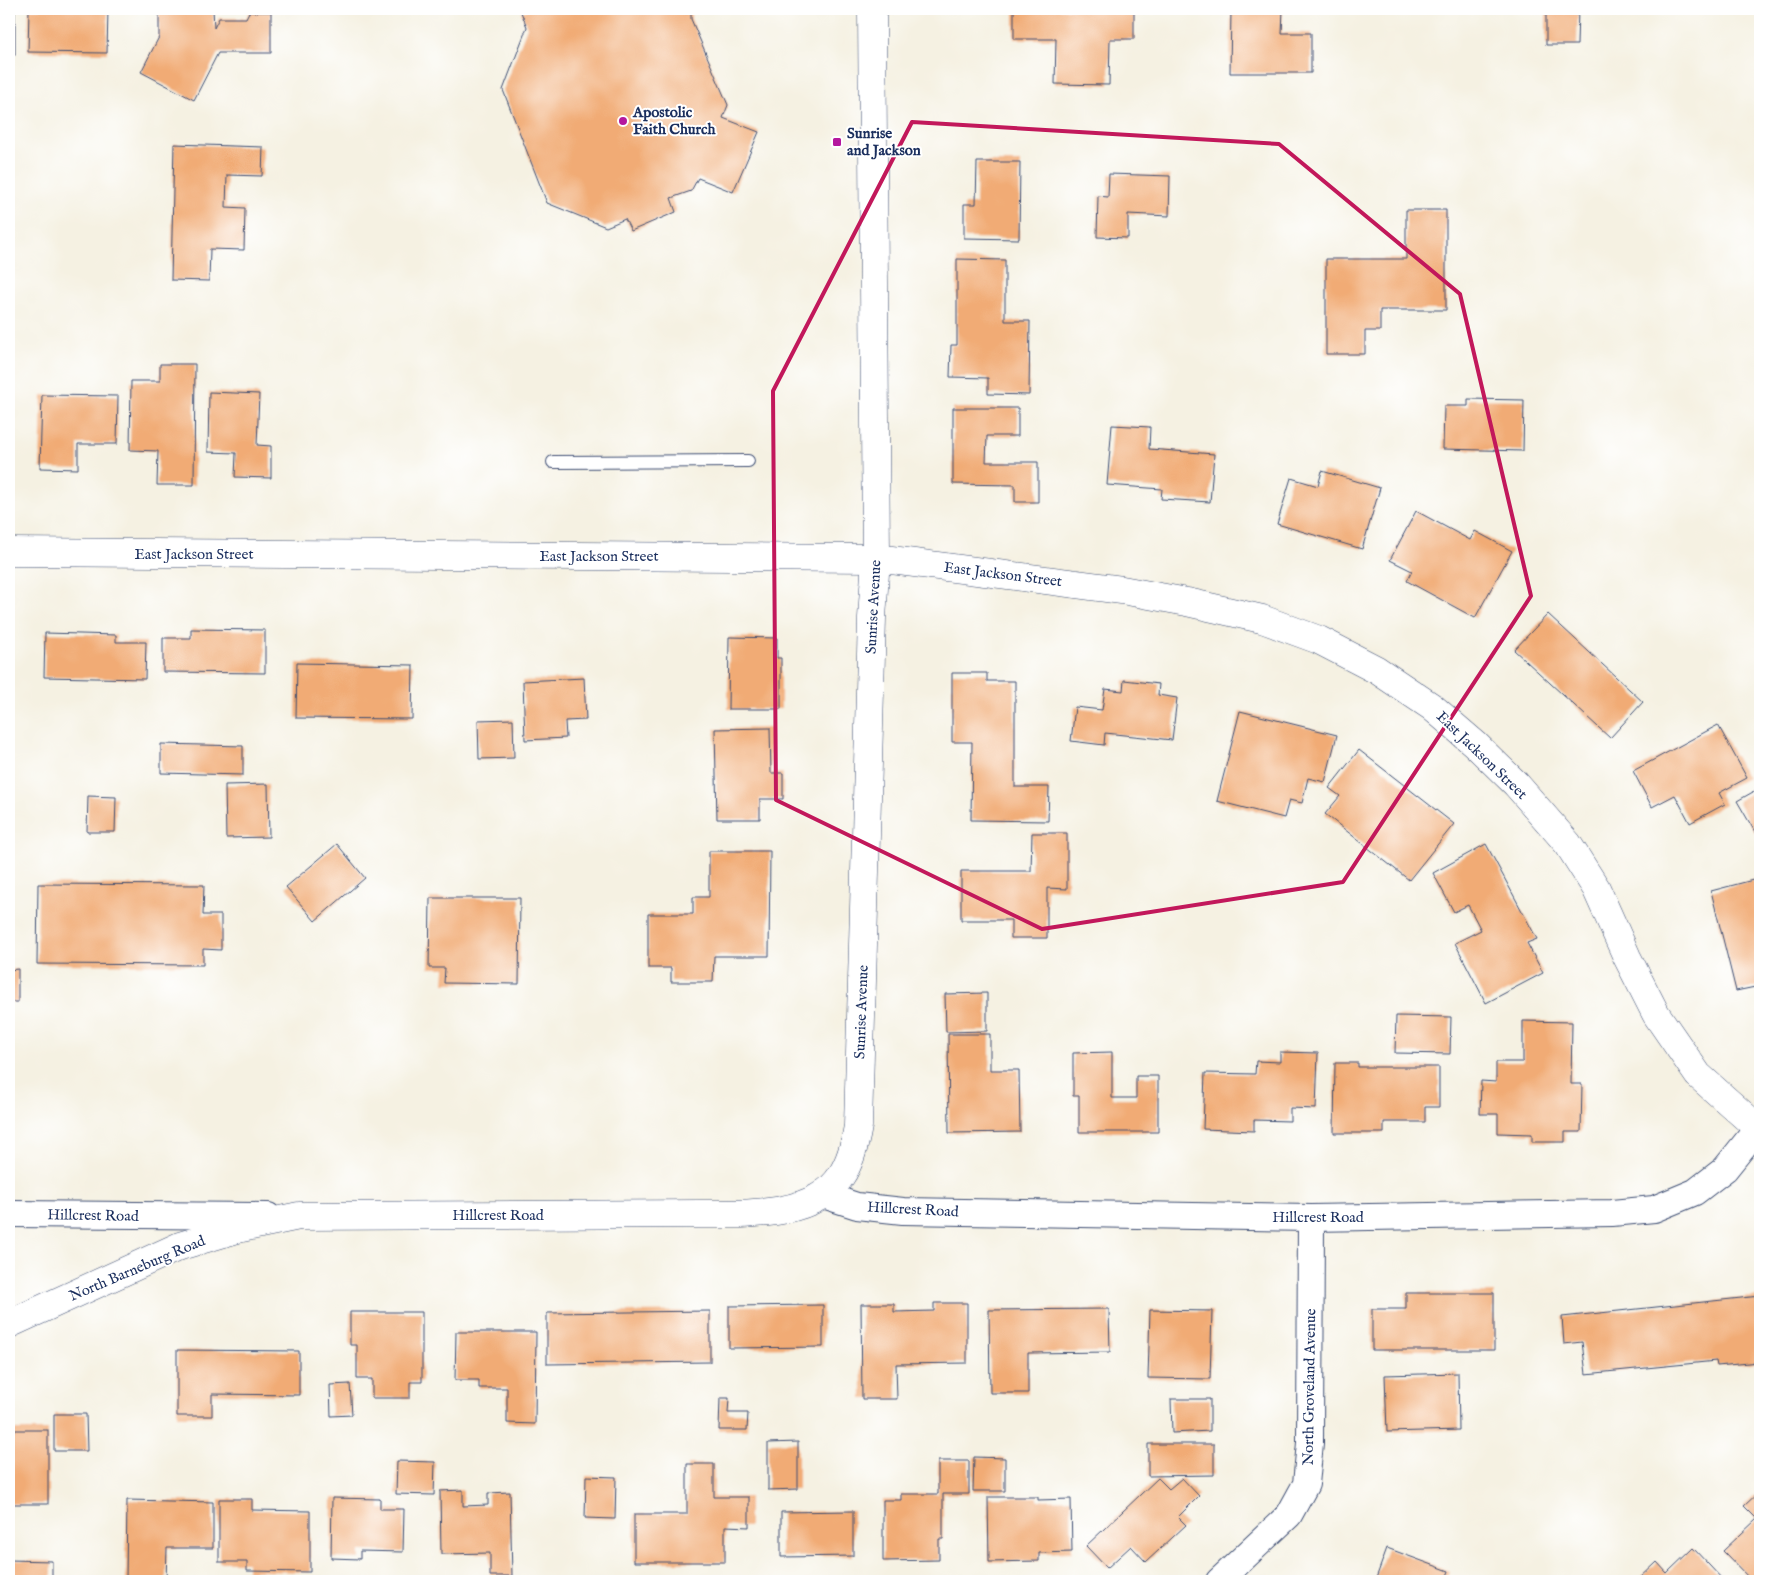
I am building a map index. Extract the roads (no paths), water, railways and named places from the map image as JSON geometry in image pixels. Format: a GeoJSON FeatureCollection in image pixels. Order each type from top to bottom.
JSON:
{"type":"FeatureCollection","features":[{"type":"Feature","properties":{"kind":"street","name":"Sunrise Avenue"},"geometry":{"type":"LineString","coordinates":[[823,1195],[840,1178],[848,1164],[858,1126],[872,618],[876,558],[872,9]]}},
{"type":"Feature","properties":{"kind":"street","name":"East Jackson Street"},"geometry":{"type":"LineString","coordinates":[[9,552],[876,558],[1122,590],[1262,619],[1319,640],[1377,670],[1432,707],[1475,744],[1516,784],[1568,844],[1596,888],[1627,957],[1656,1014],[1698,1075],[1759,1129]]}},
{"type":"Feature","properties":{"kind":"street","name":"Hillcrest Road"},"geometry":{"type":"LineString","coordinates":[[9,1214],[299,1216],[740,1214],[789,1208],[807,1203],[823,1195],[857,1206],[903,1212],[1311,1218],[1612,1213],[1654,1209],[1695,1192],[1725,1169],[1759,1129]]}},
{"type":"Feature","properties":{"kind":"street","name":"North Barneburg Road"},"geometry":{"type":"LineString","coordinates":[[9,1324],[180,1246],[236,1229],[299,1216]]}},
{"type":"Feature","properties":{"kind":"street","name":"North Groveland Avenue"},"geometry":{"type":"LineString","coordinates":[[1220,1581],[1289,1515],[1306,1484],[1310,1443],[1311,1218]]}},
{"type":"Feature","properties":{"kind":"lane"},"geometry":{"type":"LineString","coordinates":[[553,462],[748,461]]}},
{"type":"Feature","properties":{"kind":"place","name":"Apostolic Faith Church"},"geometry":{"type":"Point","coordinates":[623,121]}},
{"type":"Feature","properties":{"kind":"place","name":"Sunrise and Jackson"},"geometry":{"type":"Point","coordinates":[837,142]}}]}
